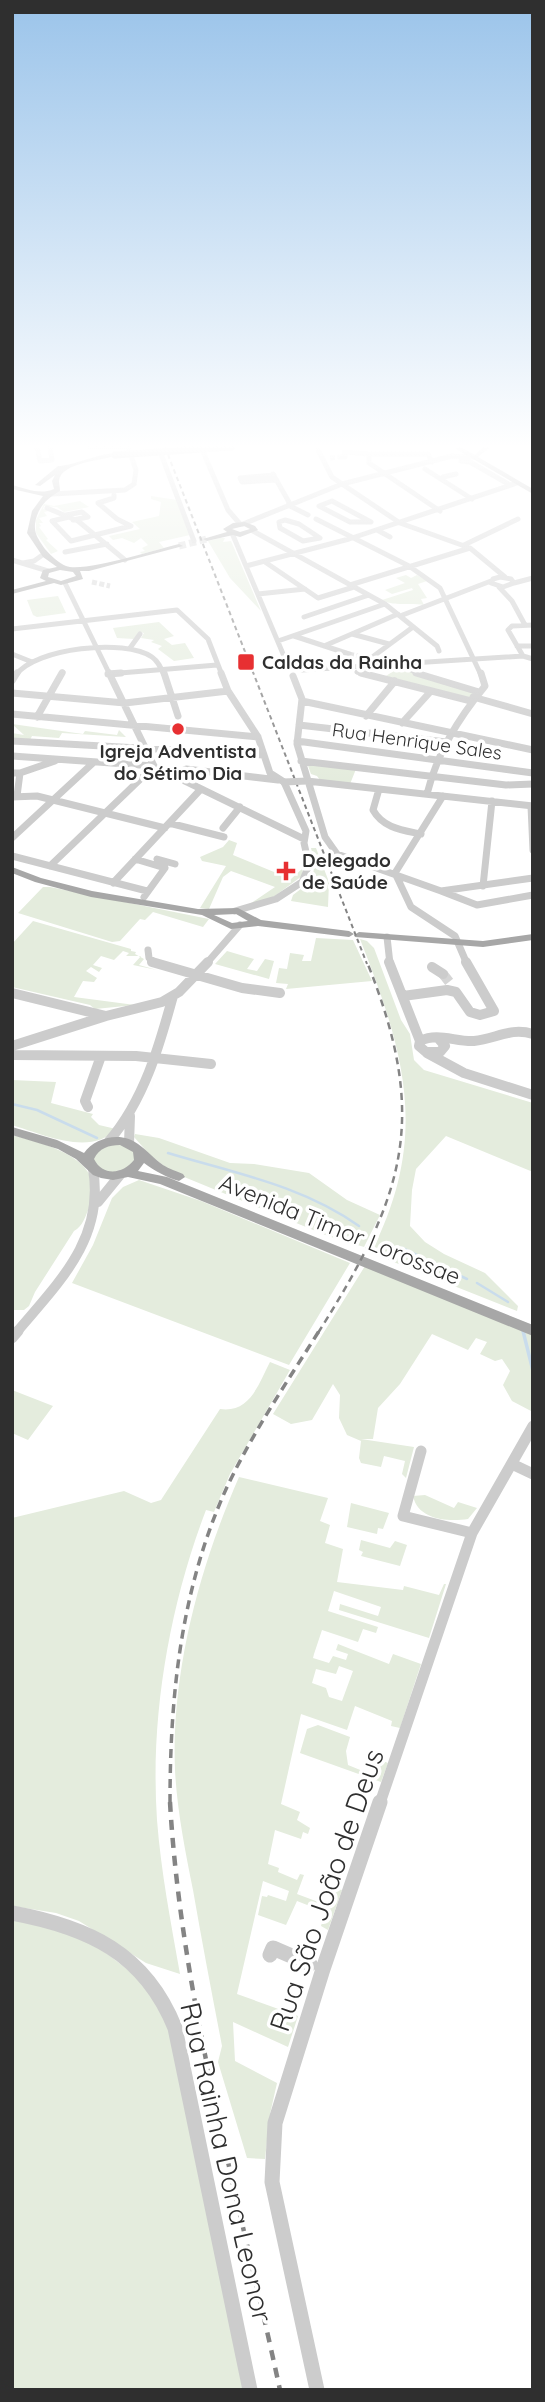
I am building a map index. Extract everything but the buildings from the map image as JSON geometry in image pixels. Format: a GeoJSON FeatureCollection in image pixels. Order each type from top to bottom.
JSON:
{"type":"FeatureCollection","features":[{"type":"Feature","properties":{"kind":"main road"},"geometry":{"type":"LineString","coordinates":[[42,559],[47,575],[65,583],[77,579],[77,571]]}},
{"type":"Feature","properties":{"kind":"main road"},"geometry":{"type":"LineString","coordinates":[[52,559],[64,568],[77,571],[128,559]]}},
{"type":"Feature","properties":{"kind":"main road"},"geometry":{"type":"LineString","coordinates":[[12,590],[64,568]]}},
{"type":"Feature","properties":{"kind":"main road"},"geometry":{"type":"LineString","coordinates":[[13,869],[138,903]]}},
{"type":"Feature","properties":{"kind":"main road"},"geometry":{"type":"LineString","coordinates":[[13,869],[138,903],[198,912],[233,911],[247,921]]}},
{"type":"Feature","properties":{"kind":"main road"},"geometry":{"type":"LineString","coordinates":[[225,923],[223,916],[233,911]]}},
{"type":"Feature","properties":{"kind":"main road"},"geometry":{"type":"LineString","coordinates":[[198,912],[225,923],[247,921],[371,936],[386,942],[404,939],[502,943],[533,937]]}},
{"type":"Feature","properties":{"kind":"main road"},"geometry":{"type":"LineString","coordinates":[[12,1131],[58,1143],[76,1152],[104,1175],[124,1174],[137,1166],[140,1153],[129,1143],[58,1143]]}},
{"type":"Feature","properties":{"kind":"main road"},"geometry":{"type":"LineString","coordinates":[[91,1166],[91,1152],[105,1143]]}},
{"type":"Feature","properties":{"kind":"main road","name":"Avenida Timor Lorossae"},"geometry":{"type":"LineString","coordinates":[[140,1153],[159,1168],[209,1191],[533,1320]]}},
{"type":"Feature","properties":{"kind":"main road","name":"Avenida Timor Lorossae"},"geometry":{"type":"LineString","coordinates":[[124,1174],[163,1180],[533,1331]]}},
{"type":"Feature","properties":{"kind":"street"},"geometry":{"type":"LineString","coordinates":[[21,563],[37,559]]}},
{"type":"Feature","properties":{"kind":"street"},"geometry":{"type":"LineString","coordinates":[[244,559],[289,668],[285,673],[369,664],[405,664],[442,656],[473,659],[527,657]]}},
{"type":"Feature","properties":{"kind":"street"},"geometry":{"type":"LineString","coordinates":[[246,566],[278,559]]}},
{"type":"Feature","properties":{"kind":"street"},"geometry":{"type":"LineString","coordinates":[[303,559],[385,604],[437,646],[442,656]]}},
{"type":"Feature","properties":{"kind":"street"},"geometry":{"type":"LineString","coordinates":[[388,559],[405,567]]}},
{"type":"Feature","properties":{"kind":"street"},"geometry":{"type":"LineString","coordinates":[[392,559],[434,583],[485,682],[446,742],[431,776],[427,794]]}},
{"type":"Feature","properties":{"kind":"street"},"geometry":{"type":"LineString","coordinates":[[265,562],[319,598],[430,559]]}},
{"type":"Feature","properties":{"kind":"street"},"geometry":{"type":"LineString","coordinates":[[483,559],[503,575],[533,588]]}},
{"type":"Feature","properties":{"kind":"street"},"geometry":{"type":"LineString","coordinates":[[12,561],[32,566],[47,575]]}},
{"type":"Feature","properties":{"kind":"street"},"geometry":{"type":"LineString","coordinates":[[324,646],[503,575]]}},
{"type":"Feature","properties":{"kind":"street"},"geometry":{"type":"LineString","coordinates":[[504,588],[533,578]]}},
{"type":"Feature","properties":{"kind":"street"},"geometry":{"type":"LineString","coordinates":[[491,581],[504,588],[530,625]]}},
{"type":"Feature","properties":{"kind":"street"},"geometry":{"type":"LineString","coordinates":[[65,583],[154,766]]}},
{"type":"Feature","properties":{"kind":"street"},"geometry":{"type":"LineString","coordinates":[[258,594],[305,589]]}},
{"type":"Feature","properties":{"kind":"street"},"geometry":{"type":"LineString","coordinates":[[321,627],[304,617],[369,596]]}},
{"type":"Feature","properties":{"kind":"street"},"geometry":{"type":"LineString","coordinates":[[278,642],[385,604]]}},
{"type":"Feature","properties":{"kind":"street"},"geometry":{"type":"LineString","coordinates":[[12,619],[14,629],[177,610],[208,639],[228,691],[258,737],[270,773],[281,781],[306,831],[304,839],[309,865],[307,875],[292,889],[257,907],[233,911]]}},
{"type":"Feature","properties":{"kind":"street"},"geometry":{"type":"LineString","coordinates":[[527,657],[508,630],[512,626],[530,625]]}},
{"type":"Feature","properties":{"kind":"street"},"geometry":{"type":"LineString","coordinates":[[369,664],[389,644],[413,627]]}},
{"type":"Feature","properties":{"kind":"street"},"geometry":{"type":"LineString","coordinates":[[130,648],[141,634]]}},
{"type":"Feature","properties":{"kind":"street"},"geometry":{"type":"LineString","coordinates":[[352,634],[389,644]]}},
{"type":"Feature","properties":{"kind":"street"},"geometry":{"type":"LineString","coordinates":[[295,636],[349,654]]}},
{"type":"Feature","properties":{"kind":"street"},"geometry":{"type":"LineString","coordinates":[[517,646],[533,646]]}},
{"type":"Feature","properties":{"kind":"street"},"geometry":{"type":"LineString","coordinates":[[12,681],[19,669],[32,662],[65,653],[130,648],[154,659],[162,670],[178,716]]}},
{"type":"Feature","properties":{"kind":"street"},"geometry":{"type":"LineString","coordinates":[[15,650],[32,662]]}},
{"type":"Feature","properties":{"kind":"street"},"geometry":{"type":"LineString","coordinates":[[108,674],[217,664]]}},
{"type":"Feature","properties":{"kind":"street"},"geometry":{"type":"LineString","coordinates":[[369,664],[395,681],[431,691],[474,697]]}},
{"type":"Feature","properties":{"kind":"street"},"geometry":{"type":"LineString","coordinates":[[405,664],[416,673],[474,697],[533,715]]}},
{"type":"Feature","properties":{"kind":"street"},"geometry":{"type":"LineString","coordinates":[[37,717],[63,671]]}},
{"type":"Feature","properties":{"kind":"street"},"geometry":{"type":"LineString","coordinates":[[299,673],[302,701],[298,741],[301,761],[319,820],[337,854],[477,905],[533,895]]}},
{"type":"Feature","properties":{"kind":"street"},"geometry":{"type":"LineString","coordinates":[[366,716],[395,681]]}},
{"type":"Feature","properties":{"kind":"street"},"geometry":{"type":"LineString","coordinates":[[12,693],[122,702],[228,691]]}},
{"type":"Feature","properties":{"kind":"street"},"geometry":{"type":"LineString","coordinates":[[401,723],[431,691]]}},
{"type":"Feature","properties":{"kind":"street"},"geometry":{"type":"LineString","coordinates":[[302,701],[533,750]]}},
{"type":"Feature","properties":{"kind":"street"},"geometry":{"type":"LineString","coordinates":[[351,731],[355,713]]}},
{"type":"Feature","properties":{"kind":"street"},"geometry":{"type":"LineString","coordinates":[[12,714],[258,737]]}},
{"type":"Feature","properties":{"kind":"street"},"geometry":{"type":"LineString","coordinates":[[299,725],[446,742]]}},
{"type":"Feature","properties":{"kind":"street"},"geometry":{"type":"LineString","coordinates":[[389,752],[395,736]]}},
{"type":"Feature","properties":{"kind":"street"},"geometry":{"type":"LineString","coordinates":[[12,741],[264,755]]}},
{"type":"Feature","properties":{"kind":"street","name":"Rua Henrique Sales"},"geometry":{"type":"LineString","coordinates":[[298,741],[533,773]]}},
{"type":"Feature","properties":{"kind":"street"},"geometry":{"type":"LineString","coordinates":[[12,756],[154,766]]}},
{"type":"Feature","properties":{"kind":"street"},"geometry":{"type":"LineString","coordinates":[[58,760],[16,773],[15,796],[37,796],[106,813],[224,833],[240,807]]}},
{"type":"Feature","properties":{"kind":"street"},"geometry":{"type":"LineString","coordinates":[[301,761],[506,785],[533,784]]}},
{"type":"Feature","properties":{"kind":"street"},"geometry":{"type":"LineString","coordinates":[[12,838],[93,763]]}},
{"type":"Feature","properties":{"kind":"street"},"geometry":{"type":"LineString","coordinates":[[50,866],[154,766]]}},
{"type":"Feature","properties":{"kind":"street"},"geometry":{"type":"LineString","coordinates":[[304,839],[201,789],[178,776],[178,771],[186,769],[281,781],[307,780],[532,806],[533,850]]}},
{"type":"Feature","properties":{"kind":"street"},"geometry":{"type":"LineString","coordinates":[[113,883],[201,789]]}},
{"type":"Feature","properties":{"kind":"street"},"geometry":{"type":"LineString","coordinates":[[379,789],[373,810],[380,821],[388,826],[421,834]]}},
{"type":"Feature","properties":{"kind":"street"},"geometry":{"type":"LineString","coordinates":[[395,873],[443,796]]}},
{"type":"Feature","properties":{"kind":"street"},"geometry":{"type":"LineString","coordinates":[[483,886],[492,801]]}},
{"type":"Feature","properties":{"kind":"street"},"geometry":{"type":"LineString","coordinates":[[12,856],[147,891]]}},
{"type":"Feature","properties":{"kind":"street"},"geometry":{"type":"LineString","coordinates":[[138,857],[175,864]]}},
{"type":"Feature","properties":{"kind":"street"},"geometry":{"type":"LineString","coordinates":[[138,857],[164,868],[138,903]]}},
{"type":"Feature","properties":{"kind":"street"},"geometry":{"type":"LineString","coordinates":[[29,872],[38,863]]}},
{"type":"Feature","properties":{"kind":"street"},"geometry":{"type":"LineString","coordinates":[[54,879],[62,870]]}},
{"type":"Feature","properties":{"kind":"street"},"geometry":{"type":"LineString","coordinates":[[395,873],[411,907],[449,931],[458,943],[469,970],[494,1011],[473,1016],[467,1012],[450,983]]}},
{"type":"Feature","properties":{"kind":"street"},"geometry":{"type":"LineString","coordinates":[[441,891],[533,877]]}},
{"type":"Feature","properties":{"kind":"street"},"geometry":{"type":"LineString","coordinates":[[468,888],[477,905]]}},
{"type":"Feature","properties":{"kind":"street"},"geometry":{"type":"LineString","coordinates":[[12,1046],[106,1016],[162,1002],[173,996],[197,975],[228,936],[247,921],[257,907]]}},
{"type":"Feature","properties":{"kind":"street"},"geometry":{"type":"LineString","coordinates":[[225,923],[228,936]]}},
{"type":"Feature","properties":{"kind":"street"},"geometry":{"type":"LineString","coordinates":[[386,942],[403,996],[416,1023],[419,1046],[449,1067],[533,1095]]}},
{"type":"Feature","properties":{"kind":"street"},"geometry":{"type":"LineString","coordinates":[[148,950],[153,963],[242,988],[280,993]]}},
{"type":"Feature","properties":{"kind":"street"},"geometry":{"type":"LineString","coordinates":[[432,967],[443,974]]}},
{"type":"Feature","properties":{"kind":"street"},"geometry":{"type":"LineString","coordinates":[[403,996],[447,990],[457,992]]}},
{"type":"Feature","properties":{"kind":"street"},"geometry":{"type":"LineString","coordinates":[[12,993],[106,1016]]}},
{"type":"Feature","properties":{"kind":"street"},"geometry":{"type":"LineString","coordinates":[[129,1143],[130,1116],[173,996]]}},
{"type":"Feature","properties":{"kind":"street"},"geometry":{"type":"LineString","coordinates":[[416,1023],[435,1037],[444,1048],[449,1067]]}},
{"type":"Feature","properties":{"kind":"street"},"geometry":{"type":"LineString","coordinates":[[420,1041],[435,1037],[460,1041],[486,1039],[507,1030],[533,1034]]}},
{"type":"Feature","properties":{"kind":"street"},"geometry":{"type":"LineString","coordinates":[[426,1052],[460,1041]]}},
{"type":"Feature","properties":{"kind":"street"},"geometry":{"type":"LineString","coordinates":[[12,1055],[153,1057],[211,1063]]}},
{"type":"Feature","properties":{"kind":"street"},"geometry":{"type":"LineString","coordinates":[[88,1107],[85,1101],[101,1056]]}},
{"type":"Feature","properties":{"kind":"street"},"geometry":{"type":"LineString","coordinates":[[105,1143],[130,1116]]}},
{"type":"Feature","properties":{"kind":"street"},"geometry":{"type":"LineString","coordinates":[[12,1338],[73,1261],[86,1239],[98,1202],[99,1187],[91,1166]]}},
{"type":"Feature","properties":{"kind":"street"},"geometry":{"type":"LineString","coordinates":[[98,1202],[124,1174]]}},
{"type":"Feature","properties":{"kind":"street"},"geometry":{"type":"LineString","coordinates":[[12,1317],[25,1322]]}},
{"type":"Feature","properties":{"kind":"street","name":"Rua São João de Deus"},"geometry":{"type":"LineString","coordinates":[[317,2390],[272,2182],[275,2123],[323,1969],[472,1533],[484,1508],[514,1465],[533,1426]]}},
{"type":"Feature","properties":{"kind":"street"},"geometry":{"type":"LineString","coordinates":[[421,1451],[403,1516],[472,1533]]}},
{"type":"Feature","properties":{"kind":"street"},"geometry":{"type":"LineString","coordinates":[[514,1465],[533,1474]]}},
{"type":"Feature","properties":{"kind":"street","name":"Rua Rainha Dona Leonor"},"geometry":{"type":"LineString","coordinates":[[12,1913],[74,1928],[124,1955],[145,1973],[164,1998],[175,2028],[250,2390]]}},
{"type":"Feature","properties":{"kind":"street"},"geometry":{"type":"LineString","coordinates":[[270,1955],[273,1948],[310,1964]]}},
{"type":"Feature","properties":{"kind":"green space"},"geometry":{"type":"Polygon","coordinates":[[[219,559],[239,559],[261,611],[230,578],[219,559]]]}},
{"type":"Feature","properties":{"kind":"green space"},"geometry":{"type":"Polygon","coordinates":[[[406,575],[411,578],[417,575],[427,581],[418,584],[427,598],[421,599],[424,605],[382,600],[413,590],[412,588],[392,594],[385,590],[405,583],[396,578],[406,575]]]}},
{"type":"Feature","properties":{"kind":"green space"},"geometry":{"type":"Polygon","coordinates":[[[58,596],[66,613],[37,617],[33,615],[27,600],[58,596]]]}},
{"type":"Feature","properties":{"kind":"green space"},"geometry":{"type":"Polygon","coordinates":[[[159,622],[174,636],[164,639],[172,645],[185,643],[194,658],[174,661],[158,649],[162,646],[151,642],[154,640],[141,638],[144,633],[139,632],[134,639],[117,638],[113,628],[159,622]]]}},
{"type":"Feature","properties":{"kind":"green space"},"geometry":{"type":"Polygon","coordinates":[[[407,668],[479,692],[471,701],[386,676],[395,670],[407,668]]]}},
{"type":"Feature","properties":{"kind":"green space"},"geometry":{"type":"Polygon","coordinates":[[[12,724],[83,734],[85,731],[117,735],[119,730],[126,737],[62,733],[59,738],[32,736],[30,740],[12,739],[12,733],[24,735],[12,724]]]}},
{"type":"Feature","properties":{"kind":"green space"},"geometry":{"type":"Polygon","coordinates":[[[307,763],[356,769],[350,784],[320,780],[311,774],[307,763]]]}},
{"type":"Feature","properties":{"kind":"green space"},"geometry":{"type":"Polygon","coordinates":[[[229,840],[237,843],[233,855],[291,879],[303,868],[302,876],[272,898],[244,908],[275,887],[231,871],[223,877],[209,909],[200,908],[226,866],[202,861],[200,857],[223,847],[229,840]]]}},
{"type":"Feature","properties":{"kind":"green space"},"geometry":{"type":"Polygon","coordinates":[[[311,848],[316,848],[329,882],[328,907],[291,901],[293,895],[310,880],[314,870],[311,848]]]}},
{"type":"Feature","properties":{"kind":"green space"},"geometry":{"type":"Polygon","coordinates":[[[43,887],[209,919],[203,927],[153,912],[145,920],[140,919],[120,941],[112,942],[18,913],[43,887]]]}},
{"type":"Feature","properties":{"kind":"green space"},"geometry":{"type":"Polygon","coordinates":[[[33,921],[136,952],[139,956],[126,956],[129,953],[123,951],[114,960],[101,956],[93,965],[102,968],[99,972],[91,967],[86,971],[97,978],[94,982],[83,981],[74,997],[135,1005],[95,1009],[90,1005],[12,987],[12,944],[33,921]]]}},
{"type":"Feature","properties":{"kind":"green space"},"geometry":{"type":"Polygon","coordinates":[[[316,938],[353,940],[372,981],[286,989],[288,984],[276,983],[279,968],[287,969],[290,953],[304,955],[302,961],[311,961],[316,938]]]}},
{"type":"Feature","properties":{"kind":"green space"},"geometry":{"type":"Polygon","coordinates":[[[360,939],[367,941],[374,948],[401,1020],[410,1034],[414,1060],[424,1070],[533,1103],[533,1172],[446,1136],[416,1169],[412,1190],[410,1226],[425,1242],[444,1254],[485,1273],[518,1306],[517,1311],[371,1253],[389,1211],[400,1171],[405,1133],[404,1095],[399,1058],[389,1020],[360,939]]]}},
{"type":"Feature","properties":{"kind":"green space"},"geometry":{"type":"Polygon","coordinates":[[[227,951],[254,959],[247,969],[257,971],[265,959],[274,961],[269,979],[215,964],[227,951]]]}},
{"type":"Feature","properties":{"kind":"green space"},"geometry":{"type":"Polygon","coordinates":[[[140,957],[144,959],[139,965],[157,970],[133,965],[140,957]]]}},
{"type":"Feature","properties":{"kind":"green space"},"geometry":{"type":"Polygon","coordinates":[[[12,1080],[56,1082],[51,1103],[93,1114],[91,1117],[99,1125],[116,1129],[106,1137],[80,1142],[51,1138],[12,1125],[12,1080]]]}},
{"type":"Feature","properties":{"kind":"green space"},"geometry":{"type":"Polygon","coordinates":[[[135,1134],[159,1138],[230,1163],[309,1173],[347,1200],[380,1215],[364,1247],[328,1236],[172,1172],[150,1155],[134,1137],[135,1134]]]}},
{"type":"Feature","properties":{"kind":"green space"},"geometry":{"type":"Polygon","coordinates":[[[12,1135],[41,1143],[71,1156],[91,1177],[93,1191],[80,1227],[74,1231],[24,1310],[12,1310],[12,1135]]]}},
{"type":"Feature","properties":{"kind":"green space"},"geometry":{"type":"Polygon","coordinates":[[[105,1142],[133,1145],[137,1166],[104,1175],[89,1156],[105,1142]]]}},
{"type":"Feature","properties":{"kind":"green space"},"geometry":{"type":"Polygon","coordinates":[[[139,1180],[201,1201],[350,1263],[289,1365],[72,1283],[93,1245],[112,1198],[123,1187],[139,1180]]]}},
{"type":"Feature","properties":{"kind":"green space"},"geometry":{"type":"Polygon","coordinates":[[[365,1266],[533,1334],[531,1411],[512,1401],[503,1385],[510,1371],[502,1359],[495,1361],[480,1354],[487,1342],[476,1338],[468,1350],[432,1334],[400,1384],[378,1408],[373,1439],[361,1439],[414,1447],[406,1478],[402,1474],[405,1461],[384,1456],[381,1467],[361,1463],[361,1441],[347,1435],[339,1418],[340,1395],[333,1384],[312,1420],[291,1424],[273,1414],[365,1266]]]}},
{"type":"Feature","properties":{"kind":"green space"},"geometry":{"type":"Polygon","coordinates":[[[270,1362],[290,1370],[230,1474],[214,1512],[206,1510],[182,1585],[165,1663],[156,1742],[157,1820],[180,1974],[146,1963],[79,1921],[56,1913],[12,1906],[12,1518],[124,1491],[151,1503],[161,1500],[220,1409],[239,1407],[246,1402],[257,1388],[270,1362]]]}},
{"type":"Feature","properties":{"kind":"green space"},"geometry":{"type":"Polygon","coordinates":[[[12,1390],[53,1406],[28,1440],[12,1433],[12,1390]]]}},
{"type":"Feature","properties":{"kind":"green space"},"geometry":{"type":"Polygon","coordinates":[[[239,1477],[328,1498],[320,1521],[330,1525],[325,1543],[343,1549],[337,1582],[403,1590],[404,1586],[439,1595],[446,1584],[429,1638],[339,1610],[340,1604],[378,1616],[381,1607],[334,1591],[328,1611],[378,1627],[376,1633],[363,1629],[358,1642],[322,1630],[314,1654],[313,1658],[329,1663],[333,1656],[346,1660],[348,1654],[336,1650],[338,1644],[389,1664],[393,1654],[421,1664],[400,1728],[391,1726],[392,1721],[355,1706],[347,1730],[301,1714],[281,1804],[300,1812],[297,1820],[310,1828],[308,1834],[303,1832],[301,1839],[275,1830],[268,1864],[279,1868],[278,1872],[297,1880],[300,1874],[304,1875],[297,1894],[329,1906],[336,1888],[342,1890],[328,1930],[321,1926],[325,1912],[297,1901],[286,1925],[258,1915],[262,1896],[268,1895],[286,1901],[289,1891],[263,1881],[237,1994],[298,2016],[288,2047],[233,2022],[235,2061],[277,2083],[265,2159],[247,2158],[218,2062],[222,2046],[182,1830],[175,1770],[175,1733],[183,1657],[201,1583],[239,1477]],[[339,1666],[336,1674],[316,1669],[312,1683],[326,1688],[329,1697],[342,1701],[353,1671],[339,1666]]]}},
{"type":"Feature","properties":{"kind":"green space"},"geometry":{"type":"Polygon","coordinates":[[[425,1495],[454,1508],[458,1502],[477,1508],[468,1519],[435,1518],[421,1510],[413,1496],[425,1495]]]}},
{"type":"Feature","properties":{"kind":"green space"},"geometry":{"type":"Polygon","coordinates":[[[351,1503],[389,1513],[383,1529],[378,1528],[377,1534],[347,1527],[351,1503]]]}},
{"type":"Feature","properties":{"kind":"green space"},"geometry":{"type":"Polygon","coordinates":[[[361,1540],[390,1548],[395,1541],[407,1545],[400,1566],[361,1556],[361,1540]]]}},
{"type":"Feature","properties":{"kind":"green space"},"geometry":{"type":"Polygon","coordinates":[[[318,1725],[350,1737],[346,1751],[348,1765],[375,1776],[381,1760],[388,1763],[381,1782],[300,1753],[307,1729],[318,1725]]]}},
{"type":"Feature","properties":{"kind":"green space"},"geometry":{"type":"Polygon","coordinates":[[[12,1913],[74,1928],[164,1998],[250,2390],[12,2390],[12,1913]]]}},
{"type":"Feature","properties":{"kind":"waterway"},"geometry":{"type":"LineString","coordinates":[[12,1104],[37,1110],[97,1138]]}},
{"type":"Feature","properties":{"kind":"waterway"},"geometry":{"type":"LineString","coordinates":[[168,1153],[290,1190],[314,1200],[359,1226]]}},
{"type":"Feature","properties":{"kind":"waterway"},"geometry":{"type":"LineString","coordinates":[[402,1248],[467,1279]]}},
{"type":"Feature","properties":{"kind":"waterway"},"geometry":{"type":"LineString","coordinates":[[477,1283],[508,1302]]}},
{"type":"Feature","properties":{"kind":"waterway"},"geometry":{"type":"LineString","coordinates":[[523,1331],[533,1371]]}},
{"type":"Feature","properties":{"kind":"tunnel"},"geometry":{"type":"LineString","coordinates":[[92,582],[110,586]]}},
{"type":"Feature","properties":{"kind":"tunnel"},"geometry":{"type":"LineString","coordinates":[[349,654],[367,658]]}},
{"type":"Feature","properties":{"kind":"tunnel"},"geometry":{"type":"LineString","coordinates":[[443,974],[450,983]]}},
{"type":"Feature","properties":{"kind":"railway"},"geometry":{"type":"LineString","coordinates":[[209,559],[367,964]]}},
{"type":"Feature","properties":{"kind":"railway"},"geometry":{"type":"LineString","coordinates":[[318,1333],[371,1239],[388,1196],[399,1155],[402,1112],[398,1067],[387,1017],[367,962]]}},
{"type":"Feature","properties":{"kind":"railway"},"geometry":{"type":"LineString","coordinates":[[170,1802],[172,1722],[181,1642],[211,1525],[248,1447],[319,1331]]}},
{"type":"Feature","properties":{"kind":"railway"},"geometry":{"type":"LineString","coordinates":[[170,1802],[176,1875],[199,2023],[280,2390]]}},
{"type":"Feature","properties":{"kind":"place","name":"Caldas da Rainha"},"geometry":{"type":"Point","coordinates":[246,662]}},
{"type":"Feature","properties":{"kind":"place","name":"Igreja Adventista do Sétimo Dia"},"geometry":{"type":"Point","coordinates":[178,729]}},
{"type":"Feature","properties":{"kind":"place","name":"Delegado de Saúde"},"geometry":{"type":"Point","coordinates":[286,871]}}]}
